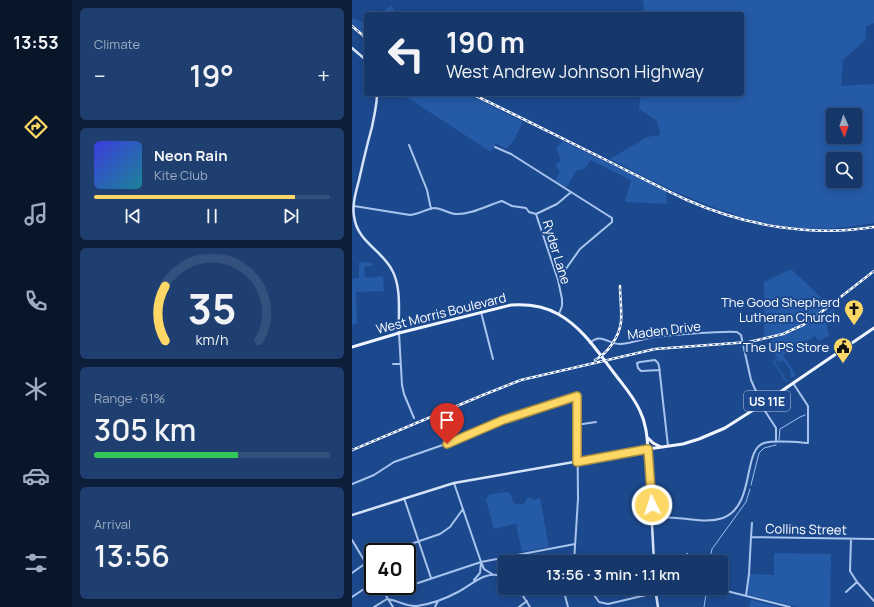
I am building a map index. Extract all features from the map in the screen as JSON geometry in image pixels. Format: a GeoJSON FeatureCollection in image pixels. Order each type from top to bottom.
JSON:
{"type":"FeatureCollection","features":[{"type":"Feature","properties":{"kind":"main road"},"geometry":{"type":"LineString","coordinates":[[352,48],[364,58]]}},
{"type":"Feature","properties":{"kind":"main road"},"geometry":{"type":"LineString","coordinates":[[377,96],[376,110],[353,206],[354,217],[361,235],[368,244],[388,263],[394,275],[398,293],[399,333]]}},
{"type":"Feature","properties":{"kind":"main road","name":"West Morris Boulevard"},"geometry":{"type":"LineString","coordinates":[[352,347],[399,333],[511,305],[540,307],[559,314],[574,324],[632,396],[640,411],[647,436],[648,449]]}},
{"type":"Feature","properties":{"kind":"main road","name":"US 11E"},"geometry":{"type":"LineString","coordinates":[[648,449],[684,444],[715,433],[761,405],[874,328]]}},
{"type":"Feature","properties":{"kind":"main road"},"geometry":{"type":"LineString","coordinates":[[647,436],[653,443],[663,447]]}},
{"type":"Feature","properties":{"kind":"main road"},"geometry":{"type":"LineString","coordinates":[[352,515],[454,483],[648,449],[654,555]]}},
{"type":"Feature","properties":{"kind":"main road"},"geometry":{"type":"LineString","coordinates":[[655,595],[658,607]]}},
{"type":"Feature","properties":{"kind":"street"},"geometry":{"type":"LineString","coordinates":[[353,206],[410,215],[418,215],[431,209],[427,190],[409,145]]}},
{"type":"Feature","properties":{"kind":"street"},"geometry":{"type":"LineString","coordinates":[[495,147],[511,154],[613,220],[580,249],[558,280]]}},
{"type":"Feature","properties":{"kind":"street"},"geometry":{"type":"LineString","coordinates":[[536,214],[557,204],[570,193]]}},
{"type":"Feature","properties":{"kind":"street","name":"Ryder Lane"},"geometry":{"type":"LineString","coordinates":[[431,209],[440,209],[456,214],[493,205],[502,201],[512,206],[526,208],[529,212],[536,214],[558,280],[562,299],[562,306],[559,314]]}},
{"type":"Feature","properties":{"kind":"street"},"geometry":{"type":"LineString","coordinates":[[481,312],[493,359]]}},
{"type":"Feature","properties":{"kind":"street","name":"Maden Drive"},"geometry":{"type":"LineString","coordinates":[[590,343],[593,340],[600,338],[614,344],[621,344],[670,335],[730,331],[737,332],[741,335],[751,380],[764,403]]}},
{"type":"Feature","properties":{"kind":"street"},"geometry":{"type":"LineString","coordinates":[[399,333],[400,364],[404,394],[414,418]]}},
{"type":"Feature","properties":{"kind":"street"},"geometry":{"type":"LineString","coordinates":[[660,370],[641,371],[638,368],[638,363],[655,360],[658,363],[660,370],[668,446]]}},
{"type":"Feature","properties":{"kind":"street"},"geometry":{"type":"LineString","coordinates":[[393,364],[400,364]]}},
{"type":"Feature","properties":{"kind":"street"},"geometry":{"type":"LineString","coordinates":[[653,518],[669,517],[709,520],[728,516],[741,502],[756,449],[766,443],[808,443],[808,406],[793,383]]}},
{"type":"Feature","properties":{"kind":"street"},"geometry":{"type":"LineString","coordinates":[[352,484],[374,475],[394,462],[458,440],[503,420],[577,396],[576,425],[578,499],[574,555]]}},
{"type":"Feature","properties":{"kind":"street"},"geometry":{"type":"LineString","coordinates":[[761,405],[776,428],[776,442]]}},
{"type":"Feature","properties":{"kind":"street"},"geometry":{"type":"LineString","coordinates":[[576,425],[596,422]]}},
{"type":"Feature","properties":{"kind":"street"},"geometry":{"type":"LineString","coordinates":[[454,483],[481,562],[484,569],[493,574]]}},
{"type":"Feature","properties":{"kind":"street"},"geometry":{"type":"LineString","coordinates":[[404,498],[431,578]]}},
{"type":"Feature","properties":{"kind":"street"},"geometry":{"type":"LineString","coordinates":[[415,543],[440,534],[450,527],[462,509]]}},
{"type":"Feature","properties":{"kind":"street","name":"Collins Street"},"geometry":{"type":"LineString","coordinates":[[752,523],[751,537],[874,539]]}},
{"type":"Feature","properties":{"kind":"street"},"geometry":{"type":"LineString","coordinates":[[746,596],[751,537]]}},
{"type":"Feature","properties":{"kind":"street"},"geometry":{"type":"LineString","coordinates":[[851,539],[850,571],[857,582],[874,601]]}},
{"type":"Feature","properties":{"kind":"street"},"geometry":{"type":"LineString","coordinates":[[352,540],[364,560]]}},
{"type":"Feature","properties":{"kind":"street"},"geometry":{"type":"LineString","coordinates":[[416,583],[481,562],[575,544]]}},
{"type":"Feature","properties":{"kind":"street"},"geometry":{"type":"LineString","coordinates":[[387,599],[403,605],[415,607],[439,600],[458,592],[472,582],[480,573],[481,562]]}},
{"type":"Feature","properties":{"kind":"street"},"geometry":{"type":"LineString","coordinates":[[352,573],[364,564]]}},
{"type":"Feature","properties":{"kind":"street"},"geometry":{"type":"LineString","coordinates":[[472,582],[493,574],[498,574]]}},
{"type":"Feature","properties":{"kind":"street"},"geometry":{"type":"LineString","coordinates":[[846,592],[857,582]]}},
{"type":"Feature","properties":{"kind":"street"},"geometry":{"type":"LineString","coordinates":[[352,597],[364,589]]}},
{"type":"Feature","properties":{"kind":"street"},"geometry":{"type":"LineString","coordinates":[[728,591],[790,607]]}},
{"type":"Feature","properties":{"kind":"street"},"geometry":{"type":"LineString","coordinates":[[385,595],[392,607]]}},
{"type":"Feature","properties":{"kind":"street"},"geometry":{"type":"LineString","coordinates":[[522,595],[530,607]]}},
{"type":"Feature","properties":{"kind":"street"},"geometry":{"type":"LineString","coordinates":[[565,595],[568,607]]}},
{"type":"Feature","properties":{"kind":"street"},"geometry":{"type":"LineString","coordinates":[[594,595],[599,602],[608,604],[646,595]]}},
{"type":"Feature","properties":{"kind":"street"},"geometry":{"type":"LineString","coordinates":[[374,607],[387,599]]}},
{"type":"Feature","properties":{"kind":"street"},"geometry":{"type":"LineString","coordinates":[[435,607],[439,600]]}},
{"type":"Feature","properties":{"kind":"street"},"geometry":{"type":"LineString","coordinates":[[519,607],[526,601]]}},
{"type":"Feature","properties":{"kind":"shaded area"},"geometry":{"type":"Polygon","coordinates":[[[643,0],[874,0],[874,23],[866,27],[865,40],[843,60],[841,86],[874,84],[874,223],[817,229],[794,228],[760,221],[694,200],[610,159],[647,137],[660,135],[657,121],[639,109],[641,96],[744,96],[744,12],[644,12],[643,0]]]}},
{"type":"Feature","properties":{"kind":"shaded area"},"geometry":{"type":"Polygon","coordinates":[[[391,5],[396,12],[383,12],[391,5]]]}},
{"type":"Feature","properties":{"kind":"shaded area"},"geometry":{"type":"Polygon","coordinates":[[[352,18],[362,22],[364,24],[364,34],[352,23],[352,18]]]}},
{"type":"Feature","properties":{"kind":"shaded area"},"geometry":{"type":"Polygon","coordinates":[[[405,96],[472,96],[523,122],[514,140],[506,149],[496,143],[491,152],[405,96]]]}},
{"type":"Feature","properties":{"kind":"shaded area"},"geometry":{"type":"Polygon","coordinates":[[[563,141],[666,191],[667,204],[625,202],[631,180],[591,160],[584,169],[576,171],[566,188],[555,181],[560,171],[555,166],[561,160],[556,149],[563,141]]]}},
{"type":"Feature","properties":{"kind":"shaded area"},"geometry":{"type":"Polygon","coordinates":[[[359,262],[373,263],[372,266],[366,266],[364,268],[365,277],[370,278],[383,276],[384,291],[356,292],[357,323],[352,325],[352,279],[359,278],[359,262]]]}},
{"type":"Feature","properties":{"kind":"shaded area"},"geometry":{"type":"Polygon","coordinates":[[[791,269],[829,305],[797,327],[764,339],[764,282],[791,269]]]}},
{"type":"Feature","properties":{"kind":"shaded area"},"geometry":{"type":"Polygon","coordinates":[[[834,309],[835,314],[826,320],[829,336],[819,341],[815,336],[805,342],[804,340],[783,355],[796,375],[791,378],[790,370],[783,360],[779,362],[778,360],[775,362],[782,374],[785,375],[784,377],[786,380],[788,380],[786,382],[773,362],[778,358],[775,355],[771,340],[796,331],[834,309]]]}},
{"type":"Feature","properties":{"kind":"shaded area"},"geometry":{"type":"Polygon","coordinates":[[[505,492],[510,493],[514,502],[517,504],[524,504],[528,497],[534,500],[540,498],[549,547],[522,552],[516,524],[494,529],[486,500],[489,495],[505,492]]]}},
{"type":"Feature","properties":{"kind":"shaded area"},"geometry":{"type":"Polygon","coordinates":[[[774,553],[831,554],[830,607],[798,607],[748,595],[750,574],[774,575],[774,553]]]}},
{"type":"Feature","properties":{"kind":"shaded area"},"geometry":{"type":"Polygon","coordinates":[[[751,600],[779,607],[749,607],[751,600]]]}},
{"type":"Feature","properties":{"kind":"waterway"},"geometry":{"type":"LineString","coordinates":[[779,440],[780,429],[805,415]]}},
{"type":"Feature","properties":{"kind":"waterway"},"geometry":{"type":"LineString","coordinates":[[751,485],[759,453],[764,448],[776,445]]}},
{"type":"Feature","properties":{"kind":"waterway"},"geometry":{"type":"LineString","coordinates":[[711,555],[712,549],[746,502],[750,489]]}},
{"type":"Feature","properties":{"kind":"waterway"},"geometry":{"type":"LineString","coordinates":[[704,607],[706,595]]}},
{"type":"Feature","properties":{"kind":"railway"},"geometry":{"type":"LineString","coordinates":[[352,26],[364,36]]}},
{"type":"Feature","properties":{"kind":"railway"},"geometry":{"type":"LineString","coordinates":[[476,96],[667,191],[732,217],[755,223],[803,230],[850,230],[874,227]]}},
{"type":"Feature","properties":{"kind":"railway"},"geometry":{"type":"LineString","coordinates":[[352,450],[521,380],[655,349],[749,342],[783,334],[803,325],[815,317],[874,271]]}},
{"type":"Feature","properties":{"kind":"railway"},"geometry":{"type":"LineString","coordinates":[[595,360],[600,357],[612,344],[620,328],[620,286]]}},
{"type":"Feature","properties":{"kind":"place","name":"The Good Shepherd Lutheran Church"},"geometry":{"type":"Point","coordinates":[854,326]}},
{"type":"Feature","properties":{"kind":"place","name":"The UPS Store"},"geometry":{"type":"Point","coordinates":[843,364]}},
{"type":"Feature","properties":{"kind":"route"},"geometry":{"type":"LineString","coordinates":[[447,444],[503,420],[577,396],[577,462],[648,449],[652,505]]}}]}
